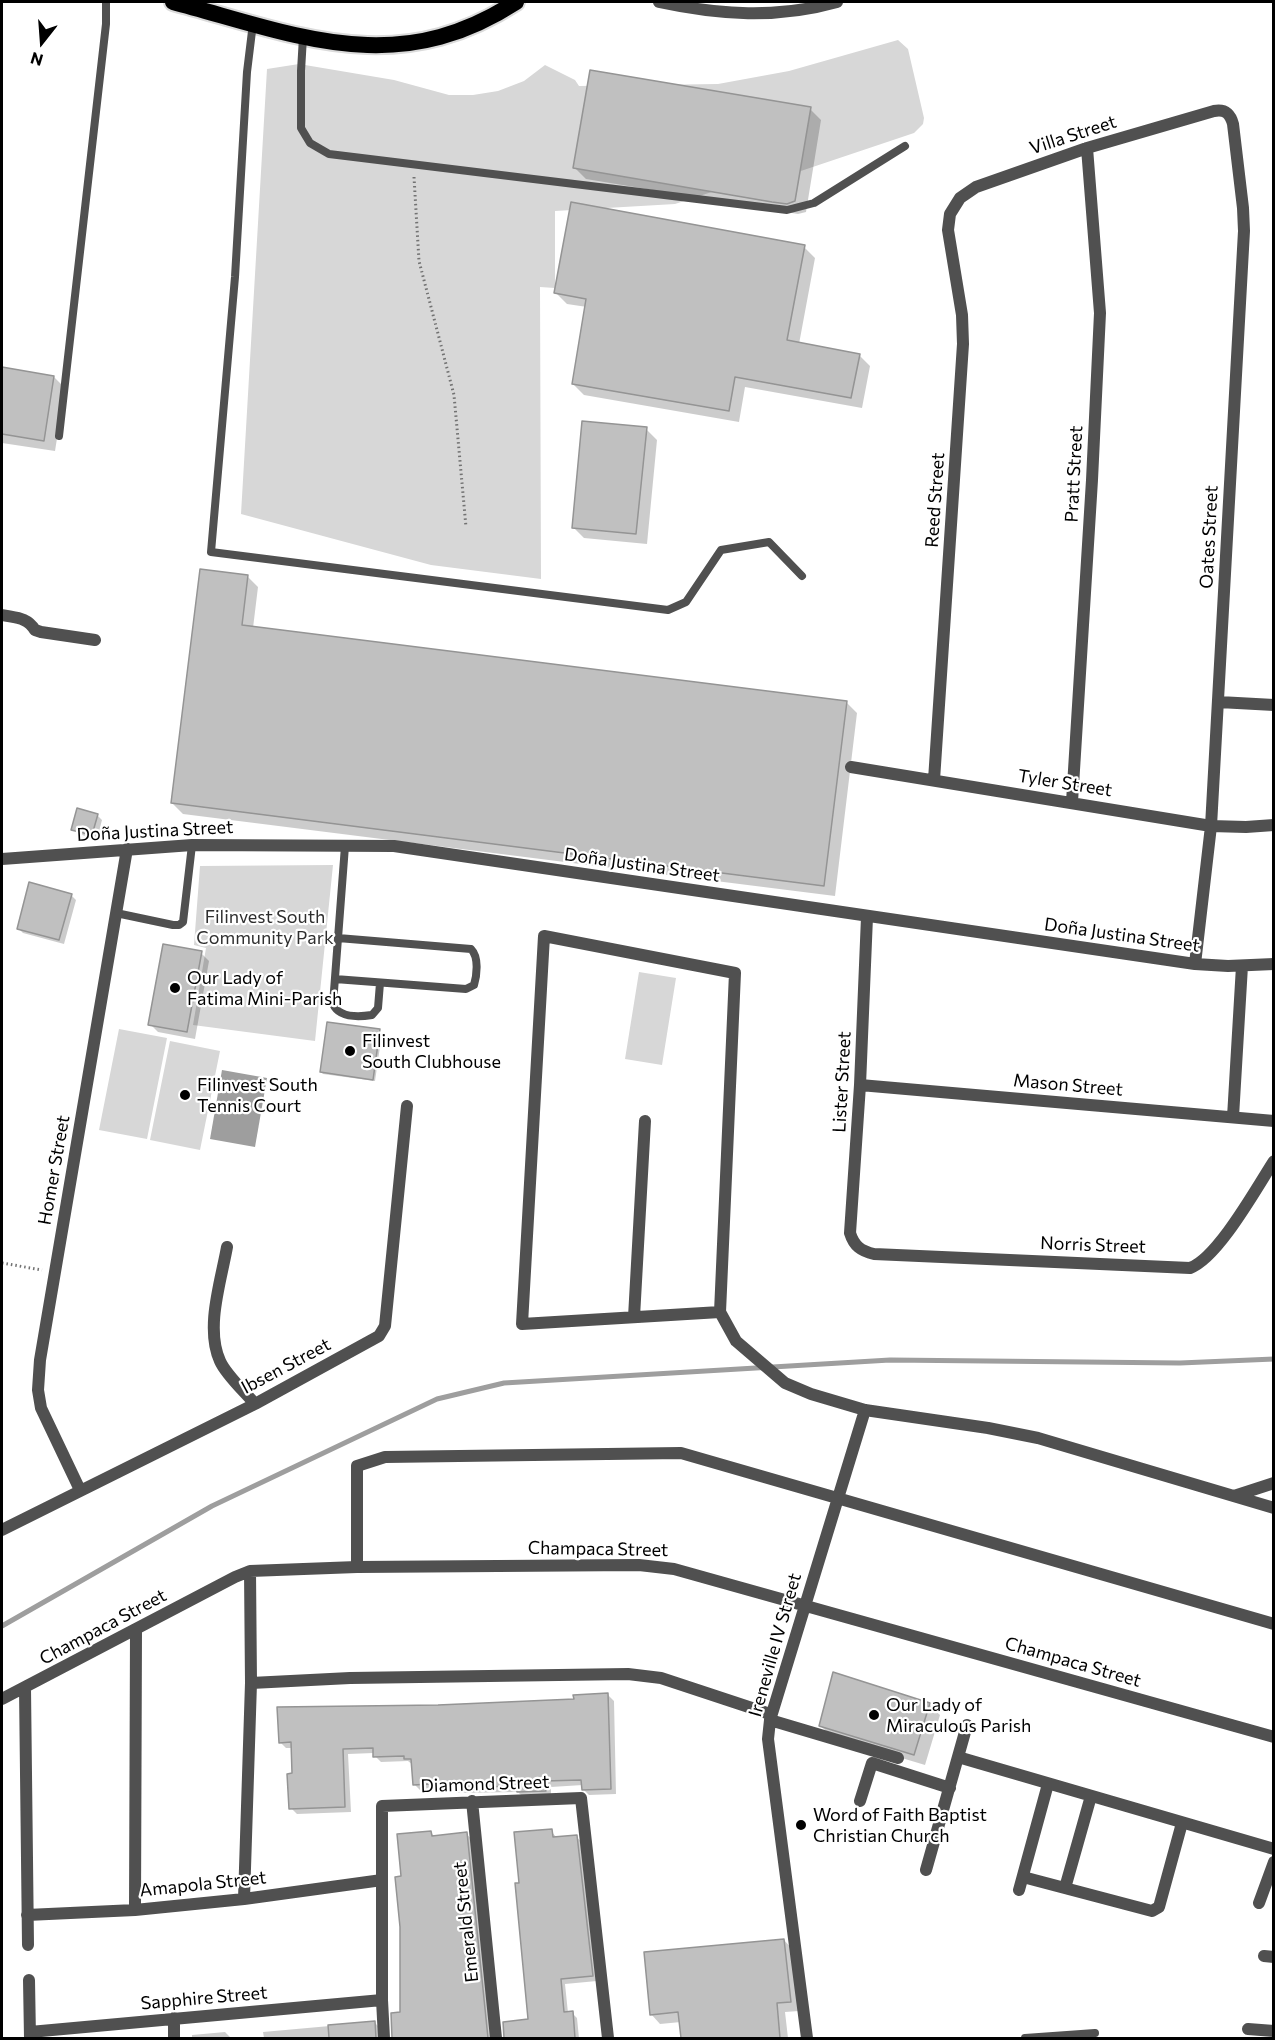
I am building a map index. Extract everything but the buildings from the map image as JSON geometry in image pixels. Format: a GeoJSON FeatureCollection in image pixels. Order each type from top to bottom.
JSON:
{"type":"FeatureCollection","features":[{"type":"Feature","properties":{"kind":"highway"},"geometry":{"type":"LineString","coordinates":[[173,2],[303,37],[334,43],[370,46],[424,40],[481,21],[516,2]]}},
{"type":"Feature","properties":{"kind":"street"},"geometry":{"type":"LineString","coordinates":[[659,2],[718,12],[748,14],[800,10],[837,2]]}},
{"type":"Feature","properties":{"kind":"street","name":"Villa Street"},"geometry":{"type":"LineString","coordinates":[[949,222],[954,206],[968,192],[1087,148],[1214,111],[1227,112]]}},
{"type":"Feature","properties":{"kind":"street","name":"Oates Street"},"geometry":{"type":"LineString","coordinates":[[1195,964],[1211,826],[1244,231],[1233,124],[1227,112]]}},
{"type":"Feature","properties":{"kind":"street","name":"Pratt Street"},"geometry":{"type":"LineString","coordinates":[[1072,802],[1100,313],[1087,148]]}},
{"type":"Feature","properties":{"kind":"street","name":"Reed Street"},"geometry":{"type":"LineString","coordinates":[[934,780],[963,344],[962,315],[949,222]]}},
{"type":"Feature","properties":{"kind":"street"},"geometry":{"type":"LineString","coordinates":[[2,615],[27,620],[35,630],[41,632],[94,640]]}},
{"type":"Feature","properties":{"kind":"street"},"geometry":{"type":"LineString","coordinates":[[1219,702],[1274,705]]}},
{"type":"Feature","properties":{"kind":"street","name":"Tyler Street"},"geometry":{"type":"LineString","coordinates":[[851,767],[1211,826],[1274,825]]}},
{"type":"Feature","properties":{"kind":"street","name":"Doña Justina Street"},"geometry":{"type":"LineString","coordinates":[[2,859],[192,845],[394,846],[1195,964],[1242,966],[1274,964]]}},
{"type":"Feature","properties":{"kind":"street","name":"Homer Street"},"geometry":{"type":"LineString","coordinates":[[80,1490],[41,1408],[38,1390],[40,1360],[127,849]]}},
{"type":"Feature","properties":{"kind":"street","name":"Lister Street"},"geometry":{"type":"LineString","coordinates":[[858,1247],[850,1233],[860,1086],[867,917]]}},
{"type":"Feature","properties":{"kind":"street"},"geometry":{"type":"LineString","coordinates":[[720,1312],[522,1324],[544,936],[735,973],[720,1312],[736,1341],[785,1383],[812,1395],[865,1410],[988,1428],[1038,1438],[1274,1508]]}},
{"type":"Feature","properties":{"kind":"street"},"geometry":{"type":"LineString","coordinates":[[1233,1117],[1242,966]]}},
{"type":"Feature","properties":{"kind":"street","name":"Mason Street"},"geometry":{"type":"LineString","coordinates":[[860,1086],[1274,1121]]}},
{"type":"Feature","properties":{"kind":"street","name":"Ibsen Street"},"geometry":{"type":"LineString","coordinates":[[2,1530],[255,1404],[374,1339],[383,1331],[406,1106]]}},
{"type":"Feature","properties":{"kind":"street"},"geometry":{"type":"LineString","coordinates":[[634,1317],[645,1121]]}},
{"type":"Feature","properties":{"kind":"street","name":"Norris Street"},"geometry":{"type":"LineString","coordinates":[[858,1247],[874,1254],[1190,1268],[1204,1260],[1239,1218],[1274,1161]]}},
{"type":"Feature","properties":{"kind":"street"},"geometry":{"type":"LineString","coordinates":[[227,1247],[214,1320],[214,1343],[221,1363],[255,1404]]}},
{"type":"Feature","properties":{"kind":"street","name":"Ireneville IV Street"},"geometry":{"type":"LineString","coordinates":[[807,2038],[768,1739],[770,1717],[865,1410]]}},
{"type":"Feature","properties":{"kind":"street"},"geometry":{"type":"LineString","coordinates":[[357,1567],[357,1466],[385,1457],[681,1453],[1274,1624]]}},
{"type":"Feature","properties":{"kind":"street"},"geometry":{"type":"LineString","coordinates":[[1234,1496],[1274,1483]]}},
{"type":"Feature","properties":{"kind":"street","name":"Champaca Street"},"geometry":{"type":"LineString","coordinates":[[2,1699],[250,1571],[357,1567],[639,1564],[674,1569],[1274,1737]]}},
{"type":"Feature","properties":{"kind":"street"},"geometry":{"type":"LineString","coordinates":[[244,1899],[251,1683],[250,1571]]}},
{"type":"Feature","properties":{"kind":"street"},"geometry":{"type":"LineString","coordinates":[[135,1910],[136,1629]]}},
{"type":"Feature","properties":{"kind":"street"},"geometry":{"type":"LineString","coordinates":[[251,1683],[350,1678],[628,1674],[661,1678],[770,1717],[898,1758]]}},
{"type":"Feature","properties":{"kind":"street"},"geometry":{"type":"LineString","coordinates":[[25,1688],[28,1945]]}},
{"type":"Feature","properties":{"kind":"street"},"geometry":{"type":"LineString","coordinates":[[926,1870],[967,1725]]}},
{"type":"Feature","properties":{"kind":"street"},"geometry":{"type":"LineString","coordinates":[[958,1757],[1274,1850]]}},
{"type":"Feature","properties":{"kind":"street"},"geometry":{"type":"LineString","coordinates":[[860,1801],[872,1763],[950,1788]]}},
{"type":"Feature","properties":{"kind":"street"},"geometry":{"type":"LineString","coordinates":[[1019,1890],[1048,1784]]}},
{"type":"Feature","properties":{"kind":"street"},"geometry":{"type":"LineString","coordinates":[[1065,1888],[1091,1796]]}},
{"type":"Feature","properties":{"kind":"street","name":"Diamond Street"},"geometry":{"type":"LineString","coordinates":[[384,2038],[381,1806],[581,1798],[608,2038]]}},
{"type":"Feature","properties":{"kind":"street","name":"Emerald Street"},"geometry":{"type":"LineString","coordinates":[[472,1801],[496,2038]]}},
{"type":"Feature","properties":{"kind":"street"},"geometry":{"type":"LineString","coordinates":[[1023,1877],[1152,1911],[1159,1907],[1182,1823]]}},
{"type":"Feature","properties":{"kind":"street"},"geometry":{"type":"LineString","coordinates":[[1259,1903],[1274,1862]]}},
{"type":"Feature","properties":{"kind":"street","name":"Amapola Street"},"geometry":{"type":"LineString","coordinates":[[27,1915],[135,1910],[244,1899],[382,1880]]}},
{"type":"Feature","properties":{"kind":"street"},"geometry":{"type":"LineString","coordinates":[[29,1980],[30,2035]]}},
{"type":"Feature","properties":{"kind":"street","name":"Sapphire Street"},"geometry":{"type":"LineString","coordinates":[[30,2035],[174,2018],[382,2000]]}},
{"type":"Feature","properties":{"kind":"street"},"geometry":{"type":"LineString","coordinates":[[174,2018],[174,2038]]}},
{"type":"Feature","properties":{"kind":"street"},"geometry":{"type":"LineString","coordinates":[[1248,2029],[1274,2031]]}},
{"type":"Feature","properties":{"kind":"lane"},"geometry":{"type":"LineString","coordinates":[[59,436],[106,24],[106,2]]}},
{"type":"Feature","properties":{"kind":"lane"},"geometry":{"type":"LineString","coordinates":[[253,23],[247,72],[235,277],[211,552],[668,610],[686,602],[721,550],[769,542],[802,576]]}},
{"type":"Feature","properties":{"kind":"lane"},"geometry":{"type":"LineString","coordinates":[[303,37],[301,128],[310,143],[329,154],[787,210],[814,203],[905,146]]}},
{"type":"Feature","properties":{"kind":"lane"},"geometry":{"type":"LineString","coordinates":[[116,913],[173,925],[183,922],[192,845]]}},
{"type":"Feature","properties":{"kind":"lane"},"geometry":{"type":"LineString","coordinates":[[345,846],[333,1005],[338,1012],[343,1014],[367,1016],[376,1013],[380,983]]}},
{"type":"Feature","properties":{"kind":"lane"},"geometry":{"type":"LineString","coordinates":[[335,979],[470,988],[476,981],[476,956],[471,949],[338,938]]}},
{"type":"Feature","properties":{"kind":"lane"},"geometry":{"type":"LineString","coordinates":[[1025,2038],[1095,2033]]}},
{"type":"Feature","properties":{"kind":"path"},"geometry":{"type":"LineString","coordinates":[[413,164],[419,261],[454,395],[466,527]]}},
{"type":"Feature","properties":{"kind":"path"},"geometry":{"type":"LineString","coordinates":[[2,1263],[55,1273]]}},
{"type":"Feature","properties":{"kind":"green space"},"geometry":{"type":"Polygon","coordinates":[[[898,40],[908,49],[924,118],[923,124],[914,133],[774,180],[730,186],[675,204],[555,211],[555,288],[540,287],[541,579],[431,565],[241,514],[267,69],[299,64],[394,80],[449,95],[473,95],[498,91],[524,81],[545,65],[575,80],[579,86],[718,84],[789,71],[898,40]]]}},
{"type":"Feature","properties":{"kind":"green space","name":"Filinvest South Community Park"},"geometry":{"type":"Polygon","coordinates":[[[333,865],[315,1041],[193,1025],[206,948],[194,945],[200,866],[333,865]]]}},
{"type":"Feature","properties":{"kind":"green space"},"geometry":{"type":"Polygon","coordinates":[[[639,972],[676,978],[662,1065],[625,1059],[639,972]]]}},
{"type":"Feature","properties":{"kind":"green space"},"geometry":{"type":"Polygon","coordinates":[[[119,1029],[167,1038],[147,1139],[99,1130],[119,1029]]]}},
{"type":"Feature","properties":{"kind":"green space","name":"Filinvest South Tennis Court"},"geometry":{"type":"Polygon","coordinates":[[[170,1041],[220,1051],[200,1150],[150,1140],[170,1041]]]}},
{"type":"Feature","properties":{"kind":"shaded area"},"geometry":{"type":"Polygon","coordinates":[[[222,1070],[267,1078],[255,1147],[210,1139],[222,1070]]]}},
{"type":"Feature","properties":{"kind":"waterway"},"geometry":{"type":"LineString","coordinates":[[2,1626],[212,1506],[437,1399],[504,1383],[890,1360],[1180,1363],[1274,1359]]}},
{"type":"Feature","properties":{"kind":"place","name":"Our Lady of Fatima Mini-Parish"},"geometry":{"type":"Point","coordinates":[175,988]}},
{"type":"Feature","properties":{"kind":"place","name":"Filinvest South Clubhouse"},"geometry":{"type":"Point","coordinates":[350,1051]}},
{"type":"Feature","properties":{"kind":"place","name":"Filinvest South Tennis Court"},"geometry":{"type":"Point","coordinates":[185,1095]}},
{"type":"Feature","properties":{"kind":"place","name":"Our Lady of Miraculous Parish"},"geometry":{"type":"Point","coordinates":[874,1715]}},
{"type":"Feature","properties":{"kind":"place","name":"Word of Faith Baptist Christian Church"},"geometry":{"type":"Point","coordinates":[801,1825]}}]}
